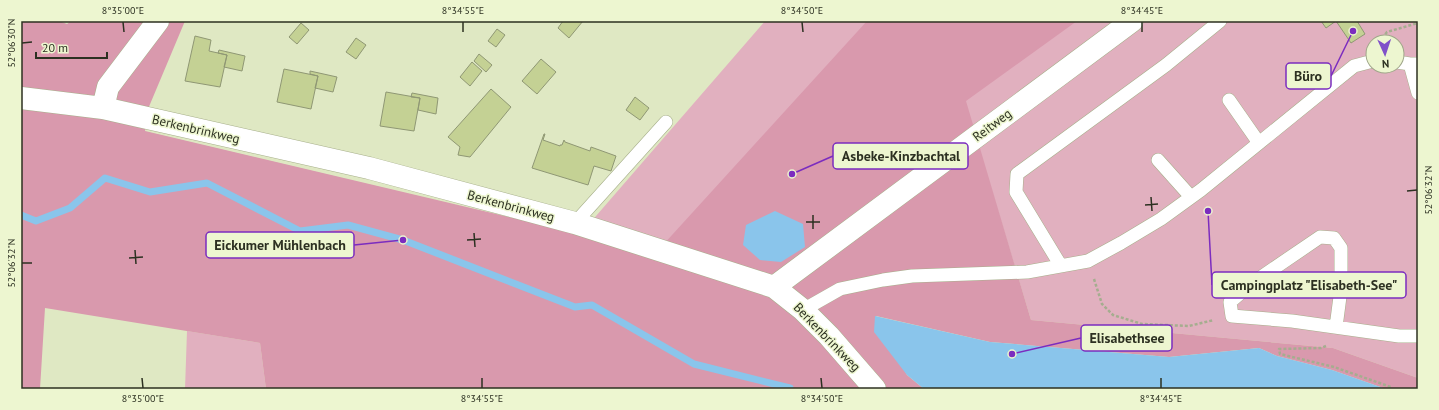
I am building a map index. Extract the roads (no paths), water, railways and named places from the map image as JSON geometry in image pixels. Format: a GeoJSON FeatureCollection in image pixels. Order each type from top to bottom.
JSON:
{"type":"FeatureCollection","features":[{"type":"Feature","properties":{"kind":"street"},"geometry":{"type":"LineString","coordinates":[[103,108],[108,87],[158,21]]}},
{"type":"Feature","properties":{"kind":"street","name":"Reitweg"},"geometry":{"type":"LineString","coordinates":[[774,287],[1132,21]]}},
{"type":"Feature","properties":{"kind":"street","name":"Berkenbrinkweg"},"geometry":{"type":"LineString","coordinates":[[21,98],[103,108],[369,168],[575,223],[774,287],[804,310],[829,336],[875,389]]}},
{"type":"Feature","properties":{"kind":"lane"},"geometry":{"type":"LineString","coordinates":[[1060,266],[1016,192],[1017,174],[1160,70],[1220,21]]}},
{"type":"Feature","properties":{"kind":"lane"},"geometry":{"type":"LineString","coordinates":[[804,310],[840,289],[883,280],[912,276],[1027,272],[1088,261],[1161,219],[1191,197],[1354,66],[1365,63]]}},
{"type":"Feature","properties":{"kind":"lane"},"geometry":{"type":"LineString","coordinates":[[1414,64],[1418,93]]}},
{"type":"Feature","properties":{"kind":"lane"},"geometry":{"type":"LineString","coordinates":[[1229,100],[1259,143]]}},
{"type":"Feature","properties":{"kind":"lane"},"geometry":{"type":"LineString","coordinates":[[575,223],[666,122]]}},
{"type":"Feature","properties":{"kind":"lane"},"geometry":{"type":"LineString","coordinates":[[1158,160],[1191,197]]}},
{"type":"Feature","properties":{"kind":"lane"},"geometry":{"type":"LineString","coordinates":[[1336,327],[1341,289],[1341,248],[1334,238],[1320,237],[1251,284],[1230,302],[1232,316],[1292,321],[1399,336],[1418,336]]}},
{"type":"Feature","properties":{"kind":"water"},"geometry":{"type":"Polygon","coordinates":[[[775,211],[803,224],[805,247],[781,262],[760,260],[743,245],[746,225],[775,211]]]}},
{"type":"Feature","properties":{"kind":"water"},"geometry":{"type":"Polygon","coordinates":[[[875,316],[990,342],[1169,357],[1259,348],[1277,356],[1332,370],[1386,389],[924,389],[907,375],[874,332],[875,316]]]}},
{"type":"Feature","properties":{"kind":"waterway"},"geometry":{"type":"LineString","coordinates":[[21,215],[36,221],[70,208],[105,178],[150,192],[207,183],[300,231],[348,225],[403,240],[575,307],[592,305],[694,364],[790,388]]}},
{"type":"Feature","properties":{"kind":"place","name":"Büro"},"geometry":{"type":"Point","coordinates":[1353,31]}},
{"type":"Feature","properties":{"kind":"place","name":"Asbeke-Kinzbachtal"},"geometry":{"type":"Point","coordinates":[792,174]}},
{"type":"Feature","properties":{"kind":"place","name":"Campingplatz \"Elisabeth-See\""},"geometry":{"type":"Point","coordinates":[1208,211]}},
{"type":"Feature","properties":{"kind":"place","name":"Eickumer Mühlenbach"},"geometry":{"type":"Point","coordinates":[403,240]}},
{"type":"Feature","properties":{"kind":"place","name":"Elisabethsee"},"geometry":{"type":"Point","coordinates":[1012,354]}}]}
